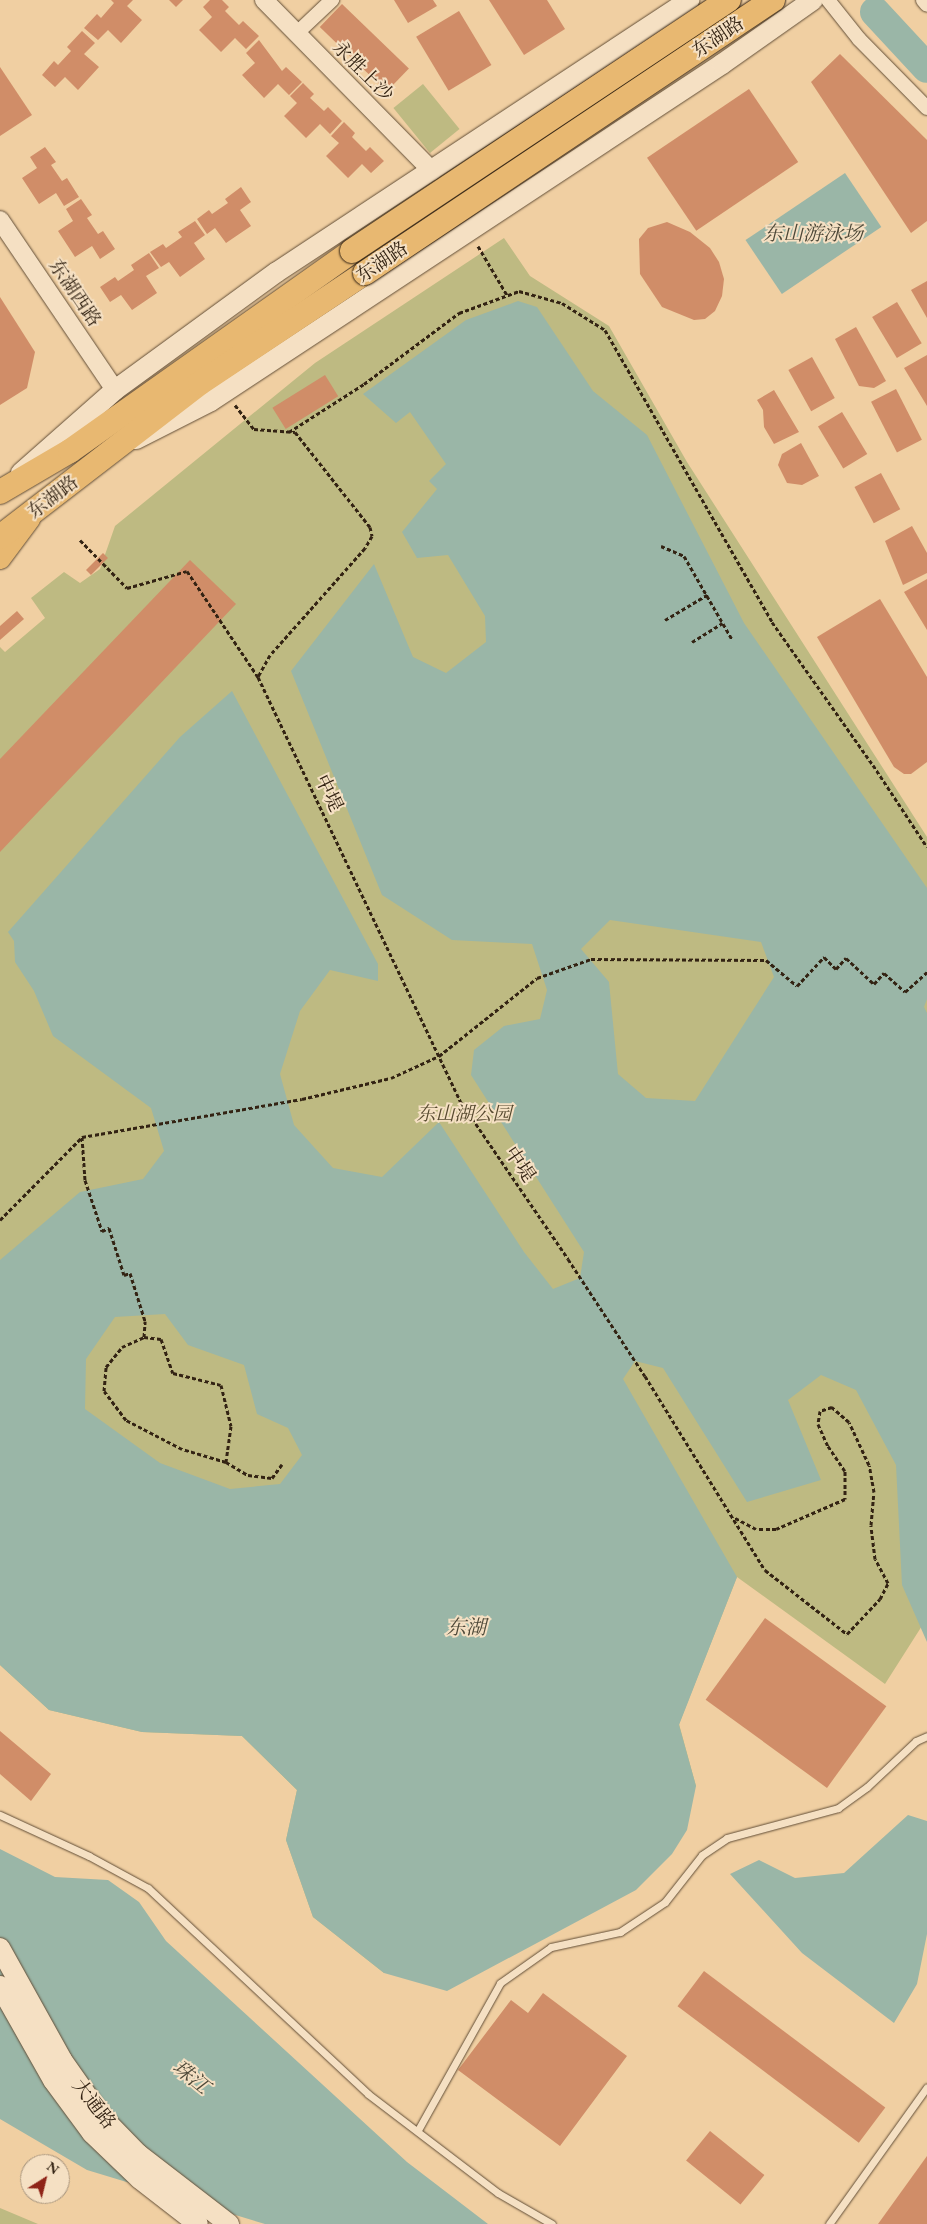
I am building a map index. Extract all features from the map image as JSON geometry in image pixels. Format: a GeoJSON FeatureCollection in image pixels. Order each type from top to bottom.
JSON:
{"type":"FeatureCollection","features":[{"type":"Feature","properties":{"kind":"highway","name":"东湖路"},"geometry":{"type":"LineString","coordinates":[[3,489],[70,451],[352,251],[729,0]]}},
{"type":"Feature","properties":{"kind":"highway","name":"东湖路"},"geometry":{"type":"LineString","coordinates":[[0,537],[200,384],[773,0]]}},
{"type":"Feature","properties":{"kind":"main road"},"geometry":{"type":"LineString","coordinates":[[123,444],[179,420],[211,401],[722,64],[812,0]]}},
{"type":"Feature","properties":{"kind":"main road"},"geometry":{"type":"LineString","coordinates":[[3,489],[115,390],[278,272],[687,1],[700,8],[717,22],[724,40],[722,64]]}},
{"type":"Feature","properties":{"kind":"main road"},"geometry":{"type":"LineString","coordinates":[[0,558],[36,510]]}},
{"type":"Feature","properties":{"kind":"main road","name":"大通路"},"geometry":{"type":"LineString","coordinates":[[0,1948],[62,2060],[102,2117],[138,2154],[229,2224]]}},
{"type":"Feature","properties":{"kind":"main road","name":"大通路"},"geometry":{"type":"LineString","coordinates":[[0,1986],[53,2080],[92,2133],[140,2179],[198,2224]]}},
{"type":"Feature","properties":{"kind":"street","name":"永胜上沙"},"geometry":{"type":"LineString","coordinates":[[264,0],[432,171]]}},
{"type":"Feature","properties":{"kind":"street"},"geometry":{"type":"LineString","coordinates":[[296,34],[332,0]]}},
{"type":"Feature","properties":{"kind":"street"},"geometry":{"type":"LineString","coordinates":[[828,0],[859,39],[927,108]]}},
{"type":"Feature","properties":{"kind":"street"},"geometry":{"type":"LineString","coordinates":[[923,0],[927,4]]}},
{"type":"Feature","properties":{"kind":"street","name":"东湖西路"},"geometry":{"type":"LineString","coordinates":[[0,220],[115,390]]}},
{"type":"Feature","properties":{"kind":"lane"},"geometry":{"type":"LineString","coordinates":[[418,2130],[500,1983],[551,1947],[620,1932],[664,1902],[702,1855],[727,1838],[838,1808],[867,1787],[916,1741],[927,1736]]}},
{"type":"Feature","properties":{"kind":"lane"},"geometry":{"type":"LineString","coordinates":[[0,1815],[89,1856],[148,1888],[368,2094],[418,2130],[498,2193],[552,2224]]}},
{"type":"Feature","properties":{"kind":"lane"},"geometry":{"type":"LineString","coordinates":[[829,2224],[927,2087]]}},
{"type":"Feature","properties":{"kind":"path"},"geometry":{"type":"LineString","coordinates":[[468,231],[507,295]]}},
{"type":"Feature","properties":{"kind":"path"},"geometry":{"type":"LineString","coordinates":[[288,432],[364,384],[459,313],[519,291],[562,303],[605,330],[772,622],[873,765],[927,847]]}},
{"type":"Feature","properties":{"kind":"path"},"geometry":{"type":"LineString","coordinates":[[232,400],[254,429],[295,432],[370,527],[372,536],[365,548],[270,655],[258,676]]}},
{"type":"Feature","properties":{"kind":"path","name":"中堤"},"geometry":{"type":"LineString","coordinates":[[80,540],[127,588],[187,571],[258,676],[461,1102],[645,1376],[735,1518],[765,1570],[848,1634],[880,1599],[888,1583],[876,1559],[871,1525],[874,1492],[869,1464],[849,1422],[832,1407],[820,1411],[818,1424],[828,1446],[845,1471],[845,1499],[776,1529],[756,1529],[735,1518]]}},
{"type":"Feature","properties":{"kind":"path"},"geometry":{"type":"LineString","coordinates":[[661,546],[684,556],[732,639]]}},
{"type":"Feature","properties":{"kind":"path"},"geometry":{"type":"LineString","coordinates":[[665,620],[707,595]]}},
{"type":"Feature","properties":{"kind":"path"},"geometry":{"type":"LineString","coordinates":[[692,642],[723,623]]}},
{"type":"Feature","properties":{"kind":"path"},"geometry":{"type":"LineString","coordinates":[[0,1220],[82,1137],[302,1099],[391,1078],[439,1056],[537,978],[591,959],[766,960],[797,986],[824,958],[836,969],[846,958],[874,984],[884,973],[905,992],[927,972]]}},
{"type":"Feature","properties":{"kind":"path"},"geometry":{"type":"LineString","coordinates":[[82,1137],[85,1180],[102,1231],[109,1228],[124,1275],[130,1273],[145,1321],[144,1337]]}},
{"type":"Feature","properties":{"kind":"path"},"geometry":{"type":"LineString","coordinates":[[226,1462],[230,1426],[221,1385],[173,1373],[161,1339],[144,1337],[122,1347],[106,1367],[104,1391],[126,1420],[182,1449],[226,1462],[248,1475],[272,1478],[282,1464]]}},
{"type":"Feature","properties":{"kind":"green space"},"geometry":{"type":"Polygon","coordinates":[[[423,84],[460,129],[430,153],[393,108],[423,84]]]}},
{"type":"Feature","properties":{"kind":"green space","name":"东湖"},"geometry":{"type":"Polygon","coordinates":[[[504,238],[530,276],[609,326],[687,462],[927,837],[927,1618],[885,1684],[737,1577],[679,1724],[696,1786],[384,1973],[313,1917],[286,1840],[297,1790],[242,1736],[142,1732],[49,1710],[0,1665],[0,647],[5,652],[45,618],[31,598],[64,572],[80,583],[100,569],[115,526],[315,363],[504,238]]]}},
{"type":"Feature","properties":{"kind":"green space"},"geometry":{"type":"Polygon","coordinates":[[[0,2208],[38,2224],[0,2224],[0,2208]]]}},
{"type":"Feature","properties":{"kind":"water","name":"东山游泳场"},"geometry":{"type":"Polygon","coordinates":[[[845,173],[881,227],[782,294],[746,240],[845,173]]]}},
{"type":"Feature","properties":{"kind":"water","name":"东湖"},"geometry":{"type":"Polygon","coordinates":[[[518,301],[537,307],[593,391],[647,435],[744,623],[927,888],[927,999],[924,1007],[927,1013],[927,1642],[902,1585],[896,1465],[856,1390],[821,1375],[788,1400],[821,1480],[747,1502],[663,1368],[635,1361],[623,1379],[737,1577],[679,1725],[696,1786],[687,1830],[672,1854],[636,1890],[447,1991],[384,1973],[313,1917],[286,1840],[297,1790],[242,1736],[142,1732],[49,1710],[0,1665],[0,1260],[80,1192],[143,1179],[164,1151],[151,1108],[53,1036],[34,991],[15,962],[14,941],[8,932],[180,737],[232,691],[378,964],[378,981],[330,970],[300,1011],[280,1074],[294,1125],[333,1168],[382,1177],[439,1122],[524,1252],[553,1289],[580,1278],[584,1252],[471,1075],[474,1050],[504,1026],[540,1019],[547,990],[532,944],[452,940],[382,895],[291,671],[374,564],[413,657],[446,673],[486,642],[485,616],[448,555],[417,558],[402,532],[437,489],[429,481],[446,464],[410,412],[396,423],[363,394],[466,320],[518,301]],[[610,920],[581,949],[609,982],[618,1074],[646,1098],[695,1101],[774,977],[761,942],[610,920]],[[165,1314],[115,1317],[86,1359],[85,1409],[160,1463],[230,1489],[280,1484],[302,1455],[288,1428],[257,1414],[244,1365],[188,1345],[165,1314]]]}},
{"type":"Feature","properties":{"kind":"water"},"geometry":{"type":"Polygon","coordinates":[[[908,1815],[927,1821],[927,1934],[917,1984],[894,2023],[802,1953],[730,1874],[759,1860],[795,1878],[844,1873],[908,1815]]]}},
{"type":"Feature","properties":{"kind":"water","name":"珠江"},"geometry":{"type":"Polygon","coordinates":[[[0,1849],[55,1877],[108,1880],[139,1902],[166,1941],[407,2162],[488,2224],[265,2224],[87,2170],[70,2160],[70,2154],[60,2154],[0,2119],[0,1849]]]}},
{"type":"Feature","properties":{"kind":"building"},"geometry":{"type":"Polygon","coordinates":[[[111,0],[133,0],[127,6],[142,20],[121,43],[108,30],[98,40],[84,28],[97,14],[101,18],[114,3],[111,0]]]}},
{"type":"Feature","properties":{"kind":"building"},"geometry":{"type":"Polygon","coordinates":[[[169,0],[183,0],[176,7],[169,0]]]}},
{"type":"Feature","properties":{"kind":"building"},"geometry":{"type":"Polygon","coordinates":[[[210,0],[222,0],[229,7],[225,11],[239,25],[243,21],[259,36],[246,49],[235,38],[221,52],[199,30],[212,17],[203,7],[210,0]]]}},
{"type":"Feature","properties":{"kind":"building"},"geometry":{"type":"Polygon","coordinates":[[[394,0],[433,0],[437,6],[408,23],[394,0]]]}},
{"type":"Feature","properties":{"kind":"building"},"geometry":{"type":"Polygon","coordinates":[[[489,0],[547,0],[565,29],[524,55],[489,0]]]}},
{"type":"Feature","properties":{"kind":"building"},"geometry":{"type":"Polygon","coordinates":[[[342,4],[409,69],[387,92],[320,27],[342,4]]]}},
{"type":"Feature","properties":{"kind":"building"},"geometry":{"type":"Polygon","coordinates":[[[459,11],[491,65],[449,91],[416,37],[459,11]]]}},
{"type":"Feature","properties":{"kind":"building"},"geometry":{"type":"Polygon","coordinates":[[[82,31],[95,43],[84,54],[99,67],[78,90],[65,77],[55,87],[42,75],[54,61],[58,65],[71,51],[67,47],[82,31]]]}},
{"type":"Feature","properties":{"kind":"building"},"geometry":{"type":"Polygon","coordinates":[[[259,40],[282,71],[286,67],[302,82],[289,95],[278,84],[264,98],[242,75],[255,63],[246,53],[259,40]]]}},
{"type":"Feature","properties":{"kind":"building"},"geometry":{"type":"Polygon","coordinates":[[[840,54],[927,140],[927,221],[911,233],[811,82],[840,54]]]}},
{"type":"Feature","properties":{"kind":"building"},"geometry":{"type":"Polygon","coordinates":[[[0,67],[32,115],[0,136],[0,67]]]}},
{"type":"Feature","properties":{"kind":"building"},"geometry":{"type":"Polygon","coordinates":[[[303,83],[314,94],[310,98],[324,111],[328,107],[342,121],[330,134],[320,124],[306,138],[284,116],[297,103],[290,96],[303,83]]]}},
{"type":"Feature","properties":{"kind":"building"},"geometry":{"type":"Polygon","coordinates":[[[749,89],[798,162],[696,231],[647,158],[749,89]]]}},
{"type":"Feature","properties":{"kind":"building"},"geometry":{"type":"Polygon","coordinates":[[[344,122],[355,133],[352,137],[366,151],[370,147],[384,161],[371,173],[362,164],[348,178],[326,156],[339,143],[331,136],[344,122]]]}},
{"type":"Feature","properties":{"kind":"building"},"geometry":{"type":"Polygon","coordinates":[[[45,147],[56,162],[51,165],[62,181],[67,178],[79,197],[64,206],[56,193],[39,204],[22,178],[37,168],[30,157],[45,147]]]}},
{"type":"Feature","properties":{"kind":"building"},"geometry":{"type":"Polygon","coordinates":[[[241,187],[251,202],[240,210],[251,226],[226,243],[215,228],[207,234],[197,219],[209,210],[212,214],[228,203],[225,199],[241,187]]]}},
{"type":"Feature","properties":{"kind":"building"},"geometry":{"type":"Polygon","coordinates":[[[81,199],[92,215],[87,218],[98,234],[103,231],[115,249],[100,259],[92,246],[75,257],[58,231],[73,221],[66,209],[81,199]]]}},
{"type":"Feature","properties":{"kind":"building"},"geometry":{"type":"Polygon","coordinates":[[[195,221],[205,235],[194,243],[205,259],[180,277],[169,262],[161,267],[150,252],[163,244],[166,248],[182,237],[178,232],[195,221]]]}},
{"type":"Feature","properties":{"kind":"building"},"geometry":{"type":"Polygon","coordinates":[[[667,222],[690,232],[710,248],[719,262],[724,279],[722,296],[715,311],[705,319],[694,320],[662,307],[640,274],[639,239],[648,228],[667,222]]]}},
{"type":"Feature","properties":{"kind":"building"},"geometry":{"type":"Polygon","coordinates":[[[149,253],[159,268],[146,276],[157,293],[132,310],[121,295],[110,302],[100,287],[115,277],[118,281],[134,270],[131,265],[149,253]]]}},
{"type":"Feature","properties":{"kind":"building"},"geometry":{"type":"Polygon","coordinates":[[[927,281],[927,318],[911,290],[927,281]]]}},
{"type":"Feature","properties":{"kind":"building"},"geometry":{"type":"Polygon","coordinates":[[[0,297],[35,352],[27,388],[0,405],[0,297]]]}},
{"type":"Feature","properties":{"kind":"building"},"geometry":{"type":"Polygon","coordinates":[[[897,302],[922,343],[897,358],[872,317],[897,302]]]}},
{"type":"Feature","properties":{"kind":"building"},"geometry":{"type":"Polygon","coordinates":[[[856,327],[886,381],[874,388],[859,386],[835,339],[856,327]]]}},
{"type":"Feature","properties":{"kind":"building"},"geometry":{"type":"Polygon","coordinates":[[[927,355],[927,406],[904,368],[927,355]]]}},
{"type":"Feature","properties":{"kind":"building"},"geometry":{"type":"Polygon","coordinates":[[[812,357],[835,398],[811,411],[788,370],[812,357]]]}},
{"type":"Feature","properties":{"kind":"building"},"geometry":{"type":"Polygon","coordinates":[[[325,375],[338,396],[286,429],[272,408],[325,375]]]}},
{"type":"Feature","properties":{"kind":"building"},"geometry":{"type":"Polygon","coordinates":[[[896,389],[922,440],[897,452],[871,402],[896,389]]]}},
{"type":"Feature","properties":{"kind":"building"},"geometry":{"type":"Polygon","coordinates":[[[774,390],[799,432],[774,444],[764,427],[763,410],[757,400],[774,390]]]}},
{"type":"Feature","properties":{"kind":"building"},"geometry":{"type":"Polygon","coordinates":[[[842,412],[867,454],[843,468],[818,426],[842,412]]]}},
{"type":"Feature","properties":{"kind":"building"},"geometry":{"type":"Polygon","coordinates":[[[801,443],[819,476],[802,485],[787,483],[778,465],[782,454],[801,443]]]}},
{"type":"Feature","properties":{"kind":"building"},"geometry":{"type":"Polygon","coordinates":[[[881,473],[900,509],[874,523],[855,487],[881,473]]]}},
{"type":"Feature","properties":{"kind":"building"},"geometry":{"type":"Polygon","coordinates":[[[912,526],[927,553],[927,573],[903,585],[885,541],[912,526]]]}},
{"type":"Feature","properties":{"kind":"building"},"geometry":{"type":"Polygon","coordinates":[[[103,553],[108,558],[91,575],[86,570],[103,553]]]}},
{"type":"Feature","properties":{"kind":"building"},"geometry":{"type":"Polygon","coordinates":[[[190,560],[236,604],[0,852],[0,759],[190,560]]]}},
{"type":"Feature","properties":{"kind":"building"},"geometry":{"type":"Polygon","coordinates":[[[927,579],[927,630],[904,592],[927,579]]]}},
{"type":"Feature","properties":{"kind":"building"},"geometry":{"type":"Polygon","coordinates":[[[880,599],[927,677],[927,762],[911,774],[904,774],[894,767],[817,637],[880,599]]]}},
{"type":"Feature","properties":{"kind":"building"},"geometry":{"type":"Polygon","coordinates":[[[17,611],[24,619],[0,640],[0,626],[17,611]]]}},
{"type":"Feature","properties":{"kind":"building"},"geometry":{"type":"Polygon","coordinates":[[[765,1618],[886,1706],[827,1788],[706,1700],[765,1618]]]}},
{"type":"Feature","properties":{"kind":"building"},"geometry":{"type":"Polygon","coordinates":[[[0,1731],[51,1774],[31,1801],[0,1774],[0,1731]]]}},
{"type":"Feature","properties":{"kind":"building"},"geometry":{"type":"Polygon","coordinates":[[[704,1971],[885,2108],[859,2143],[678,2006],[704,1971]]]}},
{"type":"Feature","properties":{"kind":"building"},"geometry":{"type":"Polygon","coordinates":[[[543,1993],[627,2056],[560,2146],[458,2070],[511,2000],[528,2013],[543,1993]]]}},
{"type":"Feature","properties":{"kind":"building"},"geometry":{"type":"Polygon","coordinates":[[[710,2131],[764,2175],[740,2205],[686,2161],[710,2131]]]}},
{"type":"Feature","properties":{"kind":"building"},"geometry":{"type":"Polygon","coordinates":[[[927,2156],[927,2224],[878,2224],[927,2156]]]}},
{"type":"Feature","properties":{"kind":"waterway"},"geometry":{"type":"LineString","coordinates":[[875,12],[927,68]]}},
{"type":"Feature","properties":{"kind":"park label","name":"东山湖公园"},"geometry":{"type":"Point","coordinates":[464,1114]}}]}
